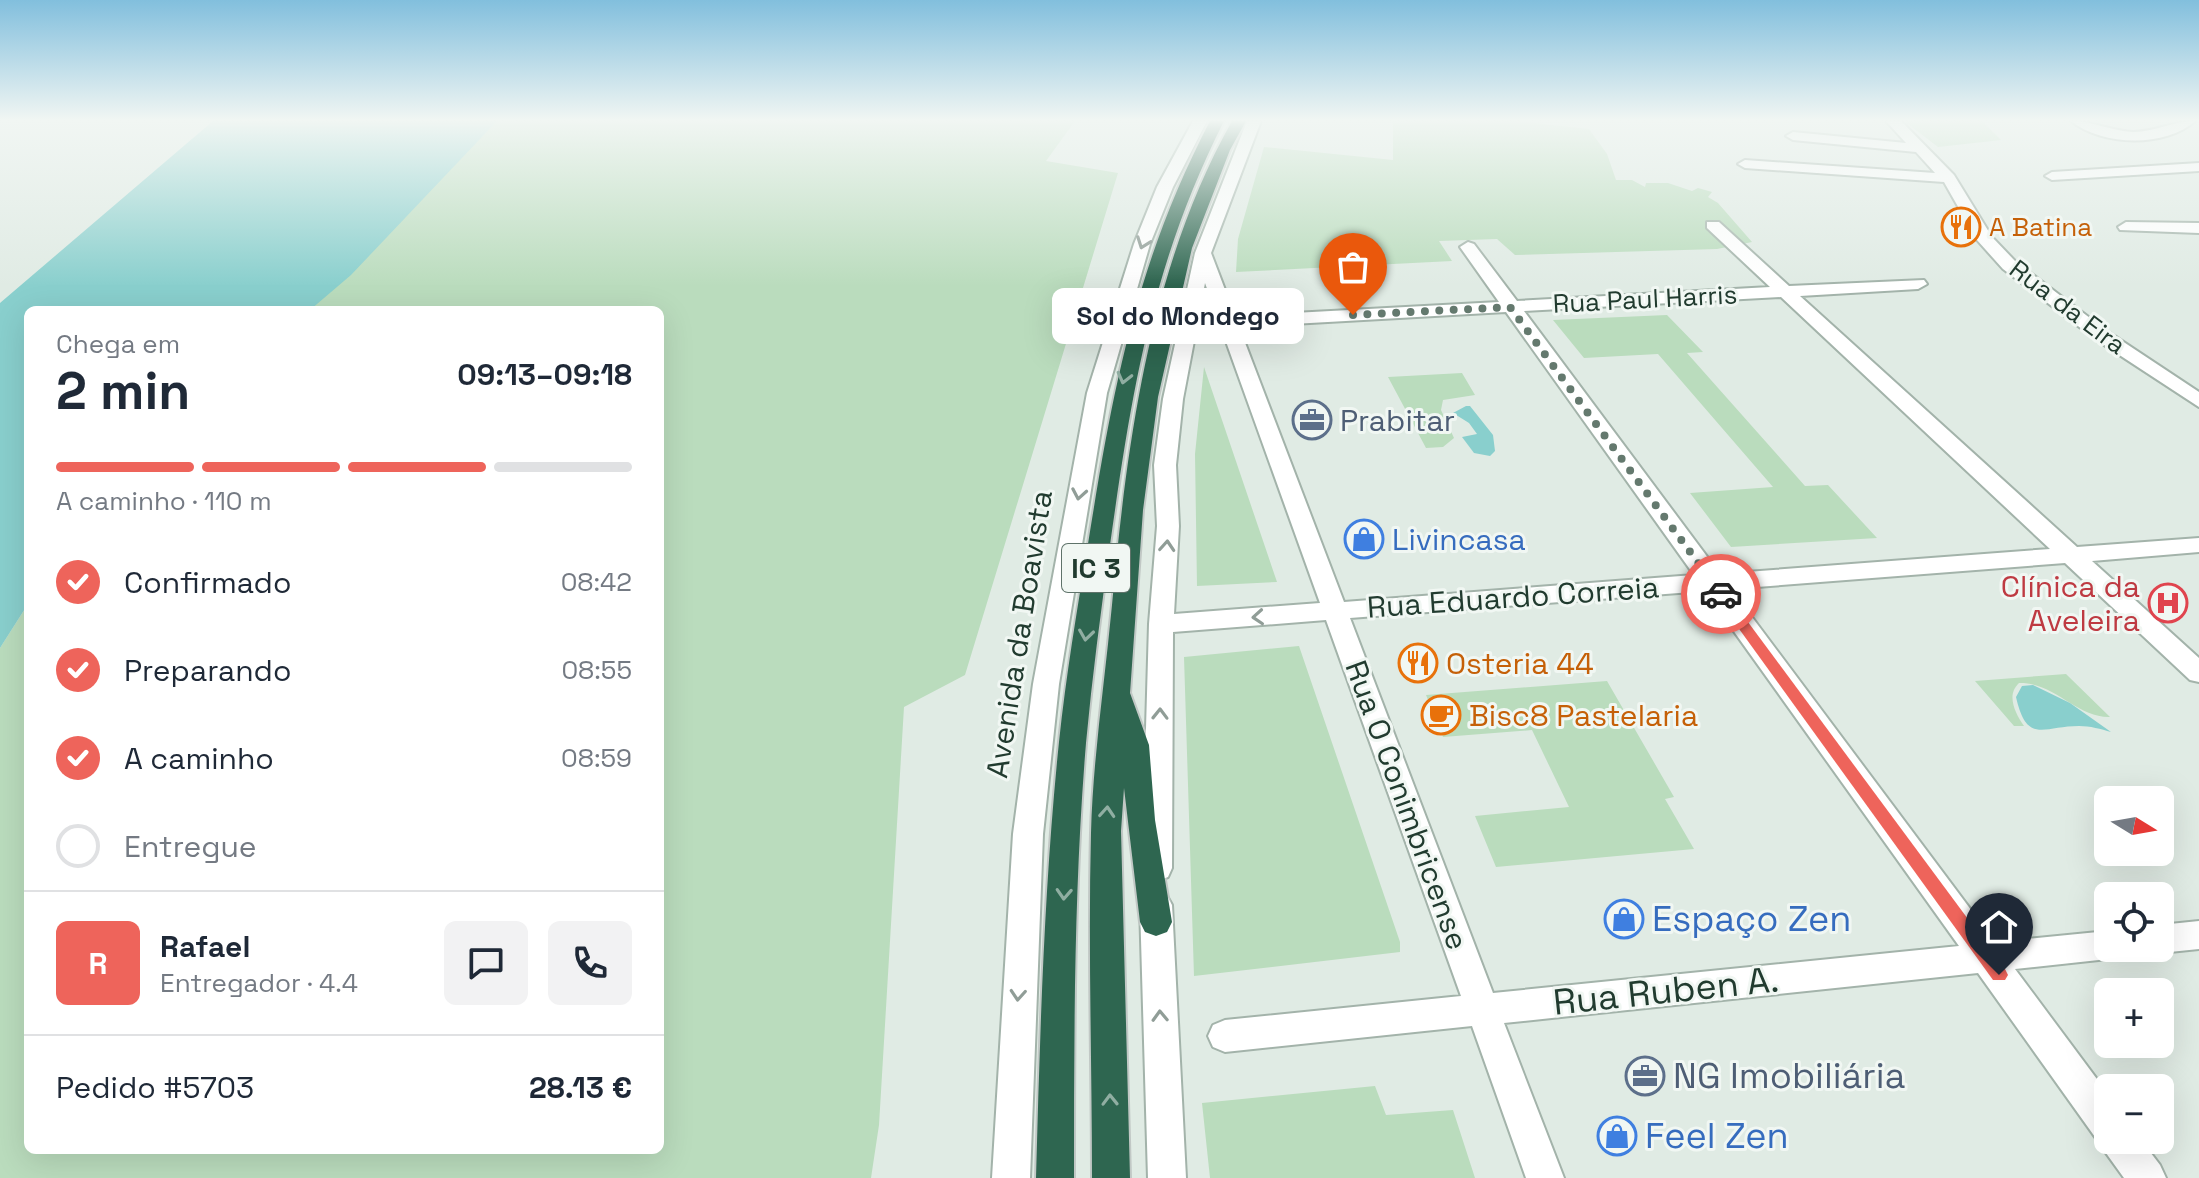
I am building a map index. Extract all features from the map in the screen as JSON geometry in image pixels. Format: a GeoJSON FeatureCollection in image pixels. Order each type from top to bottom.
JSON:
{"type":"FeatureCollection","features":[{"type":"Feature","properties":{"kind":"highway","name":"IC 3"},"geometry":{"type":"LineString","coordinates":[[1055,1178],[1057,1032],[1067,831],[1079,684],[1120,395],[1159,246],[1190,176]]}},
{"type":"Feature","properties":{"kind":"highway","name":"IC 3"},"geometry":{"type":"LineString","coordinates":[[1111,1178],[1106,831],[1132,510],[1148,397],[1184,248],[1213,176]]}},
{"type":"Feature","properties":{"kind":"highway"},"geometry":{"type":"LineString","coordinates":[[1116,683],[1135,745],[1140,820],[1156,922]]}},
{"type":"Feature","properties":{"kind":"street","name":"Avenida da Boavista"},"geometry":{"type":"LineString","coordinates":[[1011,1178],[1028,834],[1046,684],[1094,408],[1142,244],[1171,176]]}},
{"type":"Feature","properties":{"kind":"street"},"geometry":{"type":"LineString","coordinates":[[1167,1178],[1156,922],[1161,624],[1168,526],[1167,451],[1184,335],[1203,253],[1233,176]]}},
{"type":"Feature","properties":{"kind":"street"},"geometry":{"type":"LineString","coordinates":[[1919,176],[1949,178]]}},
{"type":"Feature","properties":{"kind":"street","name":"Rua da Eira"},"geometry":{"type":"LineString","coordinates":[[1949,178],[1985,240],[2009,265],[2101,335],[2199,401]]}},
{"type":"Feature","properties":{"kind":"street"},"geometry":{"type":"LineString","coordinates":[[1713,225],[2199,673]]}},
{"type":"Feature","properties":{"kind":"street"},"geometry":{"type":"LineString","coordinates":[[2126,227],[2199,228]]}},
{"type":"Feature","properties":{"kind":"street"},"geometry":{"type":"LineString","coordinates":[[1468,247],[2094,1105]]}},
{"type":"Feature","properties":{"kind":"street","name":"Rua O Conimbricense"},"geometry":{"type":"LineString","coordinates":[[1203,253],[1545,1178]]}},
{"type":"Feature","properties":{"kind":"street","name":"Rua Paul Harris"},"geometry":{"type":"LineString","coordinates":[[1229,322],[1918,284]]}},
{"type":"Feature","properties":{"kind":"street","name":"Rua Eduardo Correia"},"geometry":{"type":"LineString","coordinates":[[1161,624],[2199,545]]}},
{"type":"Feature","properties":{"kind":"street"},"geometry":{"type":"LineString","coordinates":[[2174,938],[2199,935]]}},
{"type":"Feature","properties":{"kind":"street","name":"Rua Ruben A."},"geometry":{"type":"LineString","coordinates":[[1225,1036],[2094,946]]}},
{"type":"Feature","properties":{"kind":"street"},"geometry":{"type":"LineString","coordinates":[[2129,1154],[2147,1178]]}},
{"type":"Feature","properties":{"kind":"green space"},"geometry":{"type":"Polygon","coordinates":[[[443,176],[1117,176],[965,675],[904,707],[879,1125],[871,1178],[0,1178],[0,648],[24,610],[24,1154],[664,1154],[664,306],[314,306],[443,176]]]}},
{"type":"Feature","properties":{"kind":"green space"},"geometry":{"type":"Polygon","coordinates":[[[1256,176],[1615,176],[1616,180],[1632,180],[1645,187],[1646,183],[1668,183],[1692,191],[1698,188],[1712,192],[1708,197],[1718,203],[1752,242],[1717,249],[1515,255],[1497,239],[1439,241],[1452,261],[1236,272],[1238,239],[1256,176]]]}},
{"type":"Feature","properties":{"kind":"green space"},"geometry":{"type":"Polygon","coordinates":[[[1667,315],[1703,352],[1687,353],[1805,486],[1828,485],[1877,538],[1731,547],[1690,493],[1773,487],[1658,354],[1584,358],[1553,320],[1667,315]]]}},
{"type":"Feature","properties":{"kind":"green space"},"geometry":{"type":"Polygon","coordinates":[[[1204,367],[1277,582],[1197,586],[1195,454],[1204,367]]]}},
{"type":"Feature","properties":{"kind":"green space"},"geometry":{"type":"Polygon","coordinates":[[[1462,373],[1475,395],[1443,400],[1441,410],[1454,438],[1443,447],[1426,448],[1388,377],[1462,373]]]}},
{"type":"Feature","properties":{"kind":"green space"},"geometry":{"type":"Polygon","coordinates":[[[1299,646],[1400,942],[1400,952],[1194,976],[1184,657],[1299,646]]]}},
{"type":"Feature","properties":{"kind":"green space"},"geometry":{"type":"Polygon","coordinates":[[[2066,674],[2110,717],[2087,712],[2043,688],[2019,683],[2012,698],[2024,726],[2014,726],[1975,681],[2066,674]]]}},
{"type":"Feature","properties":{"kind":"green space"},"geometry":{"type":"Polygon","coordinates":[[[1607,681],[1674,797],[1665,799],[1694,849],[1496,867],[1475,816],[1569,807],[1532,730],[1443,737],[1426,695],[1607,681]]]}},
{"type":"Feature","properties":{"kind":"green space"},"geometry":{"type":"Polygon","coordinates":[[[1375,1086],[1386,1115],[1453,1110],[1475,1178],[1210,1178],[1202,1103],[1375,1086]]]}},
{"type":"Feature","properties":{"kind":"water"},"geometry":{"type":"Polygon","coordinates":[[[149,176],[445,176],[351,275],[315,306],[24,306],[24,610],[0,648],[0,303],[149,176]]]}},
{"type":"Feature","properties":{"kind":"water"},"geometry":{"type":"Polygon","coordinates":[[[1470,406],[1493,435],[1495,451],[1490,456],[1474,453],[1462,437],[1477,434],[1469,423],[1453,413],[1470,406]]]}},
{"type":"Feature","properties":{"kind":"water"},"geometry":{"type":"Polygon","coordinates":[[[2033,685],[2070,703],[2111,732],[2083,726],[2038,730],[2031,727],[2020,712],[2016,697],[2022,686],[2033,685]]]}},
{"type":"Feature","properties":{"kind":"way so far"},"geometry":{"type":"LineString","coordinates":[[1353,315],[1510,307],[1721,594]]}},
{"type":"Feature","properties":{"kind":"place","name":"A Batina"},"geometry":{"type":"Point","coordinates":[1961,227]}},
{"type":"Feature","properties":{"kind":"place","name":"Sol do Mondego"},"geometry":{"type":"Point","coordinates":[1353,315]}},
{"type":"Feature","properties":{"kind":"place","name":"Prabitar"},"geometry":{"type":"Point","coordinates":[1312,420]}},
{"type":"Feature","properties":{"kind":"place","name":"Livincasa"},"geometry":{"type":"Point","coordinates":[1364,539]}},
{"type":"Feature","properties":{"kind":"place","name":"Clínica da Aveleira"},"geometry":{"type":"Point","coordinates":[2168,603]}},
{"type":"Feature","properties":{"kind":"place","name":"Osteria 44"},"geometry":{"type":"Point","coordinates":[1418,663]}},
{"type":"Feature","properties":{"kind":"place","name":"Bisc8 Pastelaria"},"geometry":{"type":"Point","coordinates":[1441,715]}},
{"type":"Feature","properties":{"kind":"place","name":"Espaço Zen"},"geometry":{"type":"Point","coordinates":[1624,919]}},
{"type":"Feature","properties":{"kind":"place","name":"NG Imobiliária"},"geometry":{"type":"Point","coordinates":[1645,1076]}},
{"type":"Feature","properties":{"kind":"place","name":"Feel Zen"},"geometry":{"type":"Point","coordinates":[1617,1136]}},
{"type":"Feature","properties":{"kind":"route"},"geometry":{"type":"LineString","coordinates":[[1721,594],[1999,975]]}}]}
